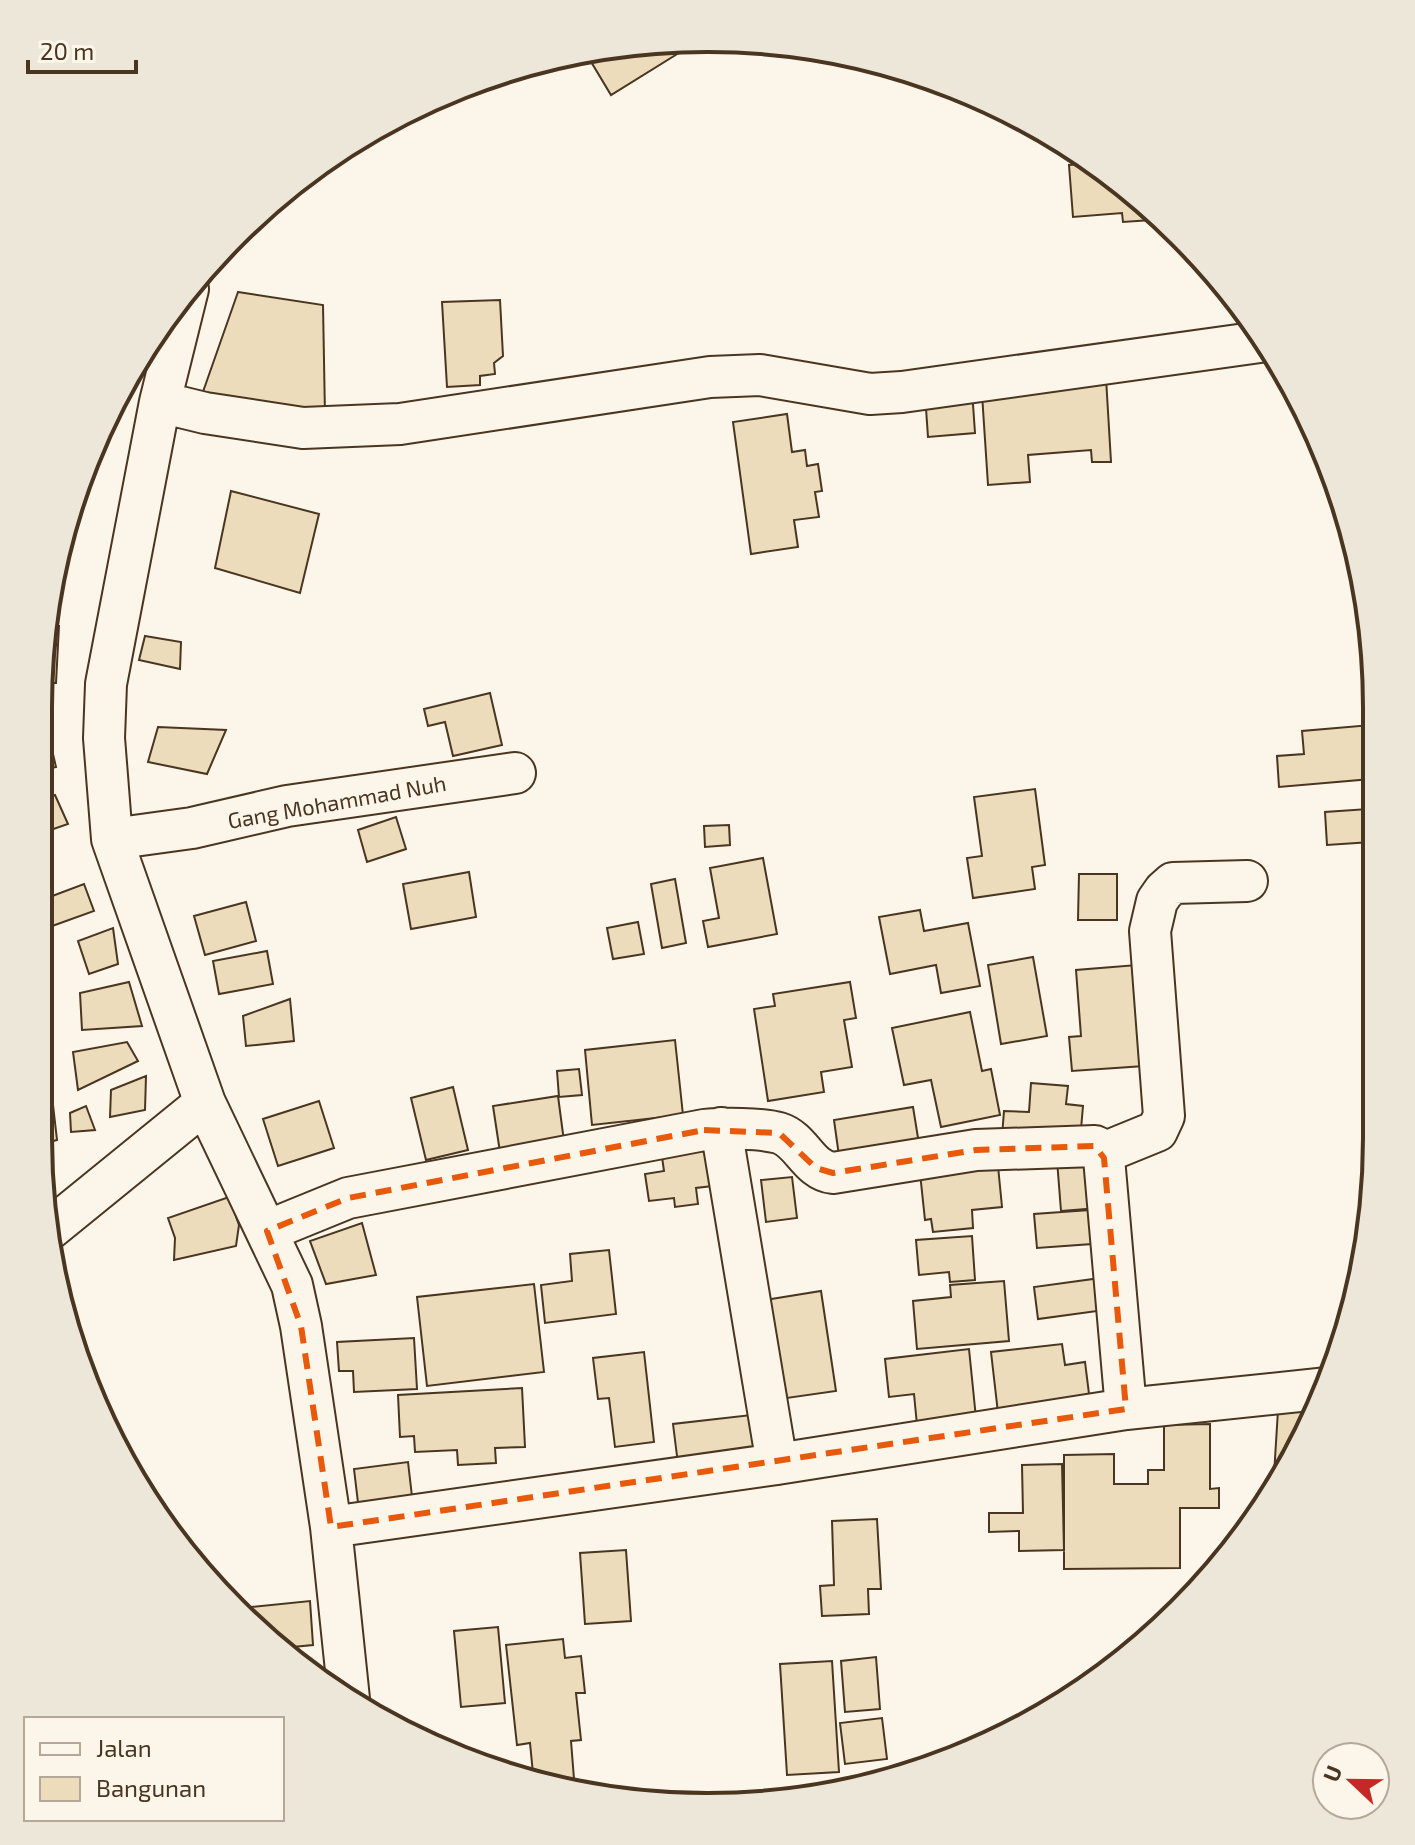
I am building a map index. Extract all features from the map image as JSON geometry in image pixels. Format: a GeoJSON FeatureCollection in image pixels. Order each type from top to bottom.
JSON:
{"type":"FeatureCollection","features":[{"type":"Feature","properties":{"kind":"street"},"geometry":{"type":"LineString","coordinates":[[181,316],[160,402],[106,684],[104,738],[112,839],[205,1103],[292,1285],[331,1527],[348,1686]]}},
{"type":"Feature","properties":{"kind":"street"},"geometry":{"type":"LineString","coordinates":[[160,402],[205,413],[303,428],[400,424],[710,377],[760,375],[836,390],[886,393],[1253,343]]}},
{"type":"Feature","properties":{"kind":"street","name":"Gang Mohammad Nuh"},"geometry":{"type":"LineString","coordinates":[[112,839],[192,828],[287,806],[515,773]]}},
{"type":"Feature","properties":{"kind":"street"},"geometry":{"type":"LineString","coordinates":[[1103,1153],[1157,1131],[1164,1116],[1150,931],[1157,901],[1173,883],[1247,881]]}},
{"type":"Feature","properties":{"kind":"street"},"geometry":{"type":"LineString","coordinates":[[58,1223],[205,1103]]}},
{"type":"Feature","properties":{"kind":"street"},"geometry":{"type":"LineString","coordinates":[[267,1231],[348,1198],[721,1128],[779,1133],[816,1168],[833,1173],[976,1150],[1095,1146],[1103,1153],[1126,1409]]}},
{"type":"Feature","properties":{"kind":"street"},"geometry":{"type":"LineString","coordinates":[[721,1128],[777,1464]]}},
{"type":"Feature","properties":{"kind":"street"},"geometry":{"type":"LineString","coordinates":[[331,1527],[777,1464],[1126,1409],[1312,1390]]}},
{"type":"Feature","properties":{"kind":"highlighted area"},"geometry":{"type":"Polygon","coordinates":[[[704,1130],[779,1133],[816,1168],[833,1173],[976,1150],[1095,1146],[1104,1158],[1126,1409],[331,1527],[301,1326],[267,1231],[348,1198],[704,1130]]]}},
{"type":"Feature","properties":{"kind":"building"},"geometry":{"type":"Polygon","coordinates":[[[679,53],[611,95],[592,63],[679,53]]]}},
{"type":"Feature","properties":{"kind":"building"},"geometry":{"type":"Polygon","coordinates":[[[1075,164],[1107,187],[1146,220],[1123,222],[1122,213],[1073,217],[1069,165],[1075,164]]]}},
{"type":"Feature","properties":{"kind":"building"},"geometry":{"type":"Polygon","coordinates":[[[238,292],[323,305],[325,416],[198,406],[238,292]]]}},
{"type":"Feature","properties":{"kind":"building"},"geometry":{"type":"Polygon","coordinates":[[[500,300],[503,356],[494,363],[495,374],[480,376],[480,385],[447,387],[442,302],[500,300]]]}},
{"type":"Feature","properties":{"kind":"building"},"geometry":{"type":"Polygon","coordinates":[[[1106,378],[1111,462],[1092,462],[1091,450],[1028,455],[1030,482],[988,485],[982,394],[1106,378]]]}},
{"type":"Feature","properties":{"kind":"building"},"geometry":{"type":"Polygon","coordinates":[[[972,390],[975,433],[928,437],[925,394],[972,390]]]}},
{"type":"Feature","properties":{"kind":"building"},"geometry":{"type":"Polygon","coordinates":[[[787,414],[792,452],[805,450],[807,466],[818,464],[822,491],[815,492],[819,517],[794,520],[798,547],[751,554],[733,422],[787,414]]]}},
{"type":"Feature","properties":{"kind":"building"},"geometry":{"type":"Polygon","coordinates":[[[231,491],[319,514],[300,593],[215,568],[231,491]]]}},
{"type":"Feature","properties":{"kind":"building"},"geometry":{"type":"Polygon","coordinates":[[[59,626],[56,683],[53,683],[53,665],[59,626]]]}},
{"type":"Feature","properties":{"kind":"building"},"geometry":{"type":"Polygon","coordinates":[[[145,636],[181,642],[180,669],[139,660],[145,636]]]}},
{"type":"Feature","properties":{"kind":"building"},"geometry":{"type":"Polygon","coordinates":[[[490,693],[502,745],[453,756],[445,722],[428,726],[424,709],[490,693]]]}},
{"type":"Feature","properties":{"kind":"building"},"geometry":{"type":"Polygon","coordinates":[[[1363,726],[1363,780],[1279,787],[1277,756],[1304,754],[1302,731],[1363,726]]]}},
{"type":"Feature","properties":{"kind":"building"},"geometry":{"type":"Polygon","coordinates":[[[158,727],[226,730],[207,774],[148,762],[158,727]]]}},
{"type":"Feature","properties":{"kind":"building"},"geometry":{"type":"Polygon","coordinates":[[[1035,789],[1045,865],[1032,867],[1035,889],[973,898],[967,858],[982,856],[974,797],[1035,789]]]}},
{"type":"Feature","properties":{"kind":"building"},"geometry":{"type":"Polygon","coordinates":[[[55,795],[68,824],[52,830],[52,796],[55,795]]]}},
{"type":"Feature","properties":{"kind":"building"},"geometry":{"type":"Polygon","coordinates":[[[1363,809],[1363,843],[1327,845],[1325,812],[1363,809]]]}},
{"type":"Feature","properties":{"kind":"building"},"geometry":{"type":"Polygon","coordinates":[[[396,817],[406,849],[367,862],[358,830],[396,817]]]}},
{"type":"Feature","properties":{"kind":"building"},"geometry":{"type":"Polygon","coordinates":[[[729,825],[730,845],[705,847],[704,826],[729,825]]]}},
{"type":"Feature","properties":{"kind":"building"},"geometry":{"type":"Polygon","coordinates":[[[763,858],[777,934],[708,947],[703,921],[719,918],[710,868],[763,858]]]}},
{"type":"Feature","properties":{"kind":"building"},"geometry":{"type":"Polygon","coordinates":[[[469,872],[476,917],[411,929],[403,884],[469,872]]]}},
{"type":"Feature","properties":{"kind":"building"},"geometry":{"type":"Polygon","coordinates":[[[1079,874],[1117,874],[1117,920],[1078,920],[1079,874]]]}},
{"type":"Feature","properties":{"kind":"building"},"geometry":{"type":"Polygon","coordinates":[[[675,879],[686,943],[662,948],[651,884],[675,879]]]}},
{"type":"Feature","properties":{"kind":"building"},"geometry":{"type":"Polygon","coordinates":[[[84,884],[94,911],[52,926],[52,896],[84,884]]]}},
{"type":"Feature","properties":{"kind":"building"},"geometry":{"type":"Polygon","coordinates":[[[246,902],[256,941],[205,955],[194,916],[246,902]]]}},
{"type":"Feature","properties":{"kind":"building"},"geometry":{"type":"Polygon","coordinates":[[[920,910],[924,931],[968,923],[980,986],[941,993],[936,965],[890,974],[879,917],[920,910]]]}},
{"type":"Feature","properties":{"kind":"building"},"geometry":{"type":"Polygon","coordinates":[[[638,922],[644,954],[613,959],[607,928],[638,922]]]}},
{"type":"Feature","properties":{"kind":"building"},"geometry":{"type":"Polygon","coordinates":[[[113,928],[118,964],[89,974],[78,941],[113,928]]]}},
{"type":"Feature","properties":{"kind":"building"},"geometry":{"type":"Polygon","coordinates":[[[267,951],[273,984],[219,994],[213,961],[267,951]]]}},
{"type":"Feature","properties":{"kind":"building"},"geometry":{"type":"Polygon","coordinates":[[[1033,957],[1047,1036],[1001,1044],[988,965],[1033,957]]]}},
{"type":"Feature","properties":{"kind":"building"},"geometry":{"type":"Polygon","coordinates":[[[1137,965],[1144,1066],[1072,1071],[1069,1037],[1081,1036],[1076,970],[1137,965]]]}},
{"type":"Feature","properties":{"kind":"building"},"geometry":{"type":"Polygon","coordinates":[[[129,982],[142,1026],[82,1030],[80,993],[129,982]]]}},
{"type":"Feature","properties":{"kind":"building"},"geometry":{"type":"Polygon","coordinates":[[[850,982],[856,1018],[844,1020],[852,1067],[821,1072],[824,1092],[768,1101],[754,1009],[775,1006],[773,994],[850,982]]]}},
{"type":"Feature","properties":{"kind":"building"},"geometry":{"type":"Polygon","coordinates":[[[290,999],[294,1041],[246,1046],[243,1016],[290,999]]]}},
{"type":"Feature","properties":{"kind":"building"},"geometry":{"type":"Polygon","coordinates":[[[970,1012],[982,1071],[991,1069],[1000,1115],[941,1127],[931,1080],[904,1085],[892,1028],[970,1012]]]}},
{"type":"Feature","properties":{"kind":"building"},"geometry":{"type":"Polygon","coordinates":[[[675,1040],[683,1115],[592,1125],[585,1050],[675,1040]]]}},
{"type":"Feature","properties":{"kind":"building"},"geometry":{"type":"Polygon","coordinates":[[[127,1042],[138,1061],[78,1090],[73,1052],[127,1042]]]}},
{"type":"Feature","properties":{"kind":"building"},"geometry":{"type":"Polygon","coordinates":[[[579,1069],[582,1095],[559,1097],[557,1071],[579,1069]]]}},
{"type":"Feature","properties":{"kind":"building"},"geometry":{"type":"Polygon","coordinates":[[[146,1076],[145,1110],[110,1117],[111,1090],[146,1076]]]}},
{"type":"Feature","properties":{"kind":"building"},"geometry":{"type":"Polygon","coordinates":[[[1031,1083],[1068,1086],[1066,1104],[1083,1106],[1080,1141],[1002,1136],[1004,1111],[1029,1112],[1031,1083]]]}},
{"type":"Feature","properties":{"kind":"building"},"geometry":{"type":"Polygon","coordinates":[[[453,1087],[468,1150],[426,1160],[411,1098],[453,1087]]]}},
{"type":"Feature","properties":{"kind":"building"},"geometry":{"type":"Polygon","coordinates":[[[558,1096],[565,1149],[501,1159],[493,1106],[558,1096]]]}},
{"type":"Feature","properties":{"kind":"building"},"geometry":{"type":"Polygon","coordinates":[[[319,1101],[334,1148],[278,1166],[263,1119],[319,1101]]]}},
{"type":"Feature","properties":{"kind":"building"},"geometry":{"type":"Polygon","coordinates":[[[52,1105],[53,1105],[57,1140],[52,1141],[52,1105]]]}},
{"type":"Feature","properties":{"kind":"building"},"geometry":{"type":"Polygon","coordinates":[[[86,1106],[95,1130],[71,1132],[70,1113],[86,1106]]]}},
{"type":"Feature","properties":{"kind":"building"},"geometry":{"type":"Polygon","coordinates":[[[913,1107],[920,1150],[840,1163],[834,1120],[913,1107]]]}},
{"type":"Feature","properties":{"kind":"building"},"geometry":{"type":"Polygon","coordinates":[[[715,1142],[722,1185],[696,1188],[698,1204],[675,1207],[674,1198],[649,1201],[645,1174],[664,1171],[661,1150],[715,1142]]]}},
{"type":"Feature","properties":{"kind":"building"},"geometry":{"type":"Polygon","coordinates":[[[1095,1157],[1099,1208],[1061,1211],[1057,1160],[1095,1157]]]}},
{"type":"Feature","properties":{"kind":"building"},"geometry":{"type":"Polygon","coordinates":[[[998,1166],[1002,1207],[972,1210],[973,1228],[933,1232],[931,1219],[925,1220],[920,1173],[998,1166]]]}},
{"type":"Feature","properties":{"kind":"building"},"geometry":{"type":"Polygon","coordinates":[[[792,1177],[797,1218],[766,1222],[761,1180],[792,1177]]]}},
{"type":"Feature","properties":{"kind":"building"},"geometry":{"type":"Polygon","coordinates":[[[229,1197],[239,1225],[236,1246],[174,1260],[175,1238],[168,1218],[229,1197]]]}},
{"type":"Feature","properties":{"kind":"building"},"geometry":{"type":"Polygon","coordinates":[[[1090,1210],[1092,1244],[1037,1248],[1034,1214],[1090,1210]]]}},
{"type":"Feature","properties":{"kind":"building"},"geometry":{"type":"Polygon","coordinates":[[[362,1223],[376,1275],[326,1284],[310,1241],[362,1223]]]}},
{"type":"Feature","properties":{"kind":"building"},"geometry":{"type":"Polygon","coordinates":[[[972,1236],[975,1280],[950,1282],[949,1272],[919,1275],[916,1240],[972,1236]]]}},
{"type":"Feature","properties":{"kind":"building"},"geometry":{"type":"Polygon","coordinates":[[[609,1250],[616,1314],[545,1323],[541,1285],[572,1281],[570,1254],[609,1250]]]}},
{"type":"Feature","properties":{"kind":"building"},"geometry":{"type":"Polygon","coordinates":[[[1108,1277],[1112,1309],[1038,1319],[1034,1287],[1108,1277]]]}},
{"type":"Feature","properties":{"kind":"building"},"geometry":{"type":"Polygon","coordinates":[[[1004,1281],[1009,1341],[917,1349],[913,1301],[951,1297],[950,1285],[1004,1281]]]}},
{"type":"Feature","properties":{"kind":"building"},"geometry":{"type":"Polygon","coordinates":[[[534,1284],[544,1372],[427,1386],[417,1297],[534,1284]]]}},
{"type":"Feature","properties":{"kind":"building"},"geometry":{"type":"Polygon","coordinates":[[[821,1291],[836,1391],[787,1398],[785,1388],[771,1390],[759,1301],[821,1291]]]}},
{"type":"Feature","properties":{"kind":"building"},"geometry":{"type":"Polygon","coordinates":[[[414,1338],[417,1389],[354,1392],[353,1371],[339,1371],[337,1342],[414,1338]]]}},
{"type":"Feature","properties":{"kind":"building"},"geometry":{"type":"Polygon","coordinates":[[[1062,1344],[1065,1365],[1085,1362],[1090,1402],[998,1413],[991,1352],[1062,1344]]]}},
{"type":"Feature","properties":{"kind":"building"},"geometry":{"type":"Polygon","coordinates":[[[969,1349],[976,1418],[917,1425],[914,1394],[889,1397],[885,1359],[969,1349]]]}},
{"type":"Feature","properties":{"kind":"building"},"geometry":{"type":"Polygon","coordinates":[[[644,1352],[654,1442],[615,1447],[609,1398],[598,1399],[593,1358],[644,1352]]]}},
{"type":"Feature","properties":{"kind":"building"},"geometry":{"type":"Polygon","coordinates":[[[522,1388],[525,1447],[495,1448],[496,1463],[458,1465],[457,1450],[415,1452],[414,1436],[400,1437],[398,1395],[522,1388]]]}},
{"type":"Feature","properties":{"kind":"building"},"geometry":{"type":"Polygon","coordinates":[[[1278,1410],[1302,1411],[1295,1427],[1275,1466],[1278,1410]]]}},
{"type":"Feature","properties":{"kind":"building"},"geometry":{"type":"Polygon","coordinates":[[[760,1414],[764,1455],[678,1464],[673,1424],[760,1414]]]}},
{"type":"Feature","properties":{"kind":"building"},"geometry":{"type":"Polygon","coordinates":[[[1210,1424],[1210,1489],[1219,1488],[1219,1508],[1180,1508],[1180,1568],[1064,1569],[1064,1455],[1114,1454],[1114,1484],[1148,1484],[1148,1470],[1164,1470],[1164,1425],[1210,1424]]]}},
{"type":"Feature","properties":{"kind":"building"},"geometry":{"type":"Polygon","coordinates":[[[408,1462],[413,1505],[359,1511],[354,1469],[408,1462]]]}},
{"type":"Feature","properties":{"kind":"building"},"geometry":{"type":"Polygon","coordinates":[[[1062,1464],[1064,1550],[1019,1551],[1019,1531],[989,1532],[989,1513],[1023,1513],[1022,1465],[1062,1464]]]}},
{"type":"Feature","properties":{"kind":"building"},"geometry":{"type":"Polygon","coordinates":[[[877,1519],[881,1589],[868,1589],[869,1614],[822,1616],[820,1586],[834,1585],[832,1521],[877,1519]]]}},
{"type":"Feature","properties":{"kind":"building"},"geometry":{"type":"Polygon","coordinates":[[[626,1550],[631,1621],[585,1624],[580,1553],[626,1550]]]}},
{"type":"Feature","properties":{"kind":"building"},"geometry":{"type":"Polygon","coordinates":[[[310,1601],[313,1645],[295,1647],[251,1607],[310,1601]]]}},
{"type":"Feature","properties":{"kind":"building"},"geometry":{"type":"Polygon","coordinates":[[[498,1627],[505,1703],[461,1707],[454,1631],[498,1627]]]}},
{"type":"Feature","properties":{"kind":"building"},"geometry":{"type":"Polygon","coordinates":[[[563,1639],[565,1658],[581,1656],[585,1693],[576,1693],[581,1740],[571,1741],[574,1779],[533,1769],[530,1743],[517,1745],[506,1645],[563,1639]]]}},
{"type":"Feature","properties":{"kind":"building"},"geometry":{"type":"Polygon","coordinates":[[[876,1657],[880,1709],[845,1712],[841,1661],[876,1657]]]}},
{"type":"Feature","properties":{"kind":"building"},"geometry":{"type":"Polygon","coordinates":[[[832,1661],[839,1772],[787,1775],[780,1664],[832,1661]]]}},
{"type":"Feature","properties":{"kind":"building"},"geometry":{"type":"Polygon","coordinates":[[[882,1718],[887,1759],[845,1764],[840,1723],[882,1718]]]}}]}
